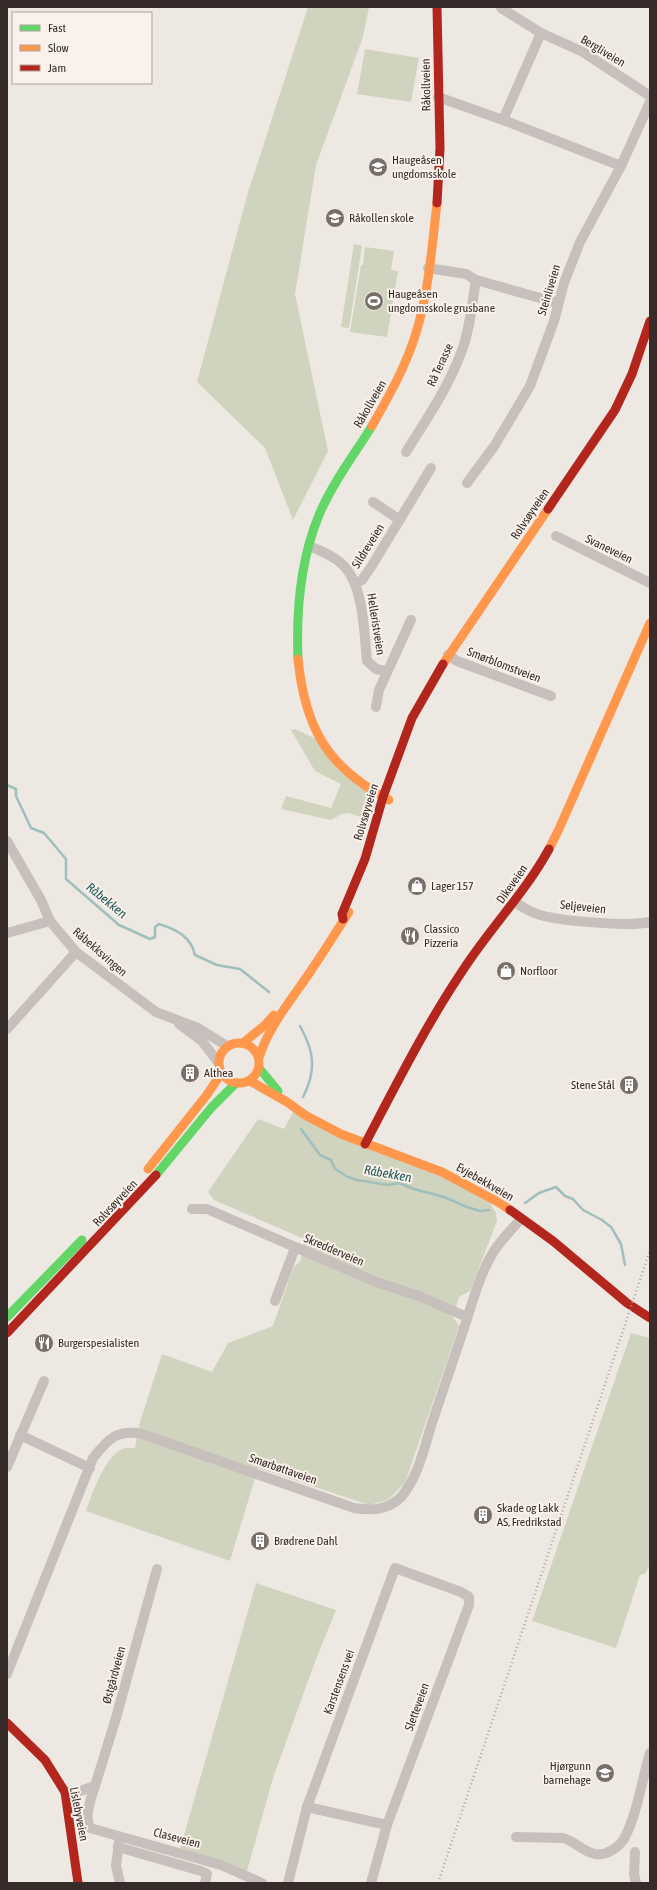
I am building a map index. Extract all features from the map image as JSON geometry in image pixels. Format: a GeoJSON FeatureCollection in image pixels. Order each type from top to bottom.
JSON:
{"type":"FeatureCollection","features":[{"type":"Feature","properties":{"kind":"street","name":"Råkollveien"},"geometry":{"type":"LineString","coordinates":[[386,799],[344,769],[322,742],[312,723],[303,695],[299,668],[297,629],[300,592],[309,546],[320,514],[381,411],[405,364],[422,311],[436,214],[440,164],[437,7]]}},
{"type":"Feature","properties":{"kind":"street","name":"Bergliveien"},"geometry":{"type":"LineString","coordinates":[[501,8],[541,32],[583,52],[650,96]]}},
{"type":"Feature","properties":{"kind":"street"},"geometry":{"type":"LineString","coordinates":[[503,120],[541,32]]}},
{"type":"Feature","properties":{"kind":"street"},"geometry":{"type":"LineString","coordinates":[[438,97],[503,120],[620,166]]}},
{"type":"Feature","properties":{"kind":"street","name":"Steinliveien"},"geometry":{"type":"LineString","coordinates":[[467,483],[495,445],[530,386],[554,321],[564,283],[580,242],[620,166],[650,102]]}},
{"type":"Feature","properties":{"kind":"street"},"geometry":{"type":"LineString","coordinates":[[428,268],[466,274],[476,280],[558,303]]}},
{"type":"Feature","properties":{"kind":"street","name":"Rå Terasse"},"geometry":{"type":"LineString","coordinates":[[406,452],[438,399],[461,353],[467,332],[476,280]]}},
{"type":"Feature","properties":{"kind":"street","name":"Rolvsøyveien"},"geometry":{"type":"LineString","coordinates":[[259,1058],[263,1044],[289,1000],[324,952],[343,919],[347,916],[359,888],[389,789],[415,721],[416,713],[448,655],[615,410],[632,374],[650,321]]}},
{"type":"Feature","properties":{"kind":"street","name":"Sildreveien"},"geometry":{"type":"LineString","coordinates":[[355,584],[362,580],[371,567],[431,468]]}},
{"type":"Feature","properties":{"kind":"street","name":"Sildreveien"},"geometry":{"type":"LineString","coordinates":[[373,502],[400,520]]}},
{"type":"Feature","properties":{"kind":"street","name":"Svaneveien"},"geometry":{"type":"LineString","coordinates":[[556,536],[650,583]]}},
{"type":"Feature","properties":{"kind":"street","name":"Helleristveien"},"geometry":{"type":"LineString","coordinates":[[309,546],[330,554],[344,566],[355,584],[361,609],[367,661],[376,669],[387,671]]}},
{"type":"Feature","properties":{"kind":"street","name":"Helleristveien"},"geometry":{"type":"LineString","coordinates":[[376,707],[379,690],[411,620]]}},
{"type":"Feature","properties":{"kind":"street","name":"Dikeveien"},"geometry":{"type":"LineString","coordinates":[[365,1144],[430,1021],[464,968],[515,902],[538,869],[559,828],[650,623]]}},
{"type":"Feature","properties":{"kind":"street","name":"Smørblomstveien"},"geometry":{"type":"LineString","coordinates":[[448,655],[456,661],[551,696]]}},
{"type":"Feature","properties":{"kind":"street","name":"Råkollveien"},"geometry":{"type":"LineString","coordinates":[[363,783],[389,789]]}},
{"type":"Feature","properties":{"kind":"street","name":"Råbekksvingen"},"geometry":{"type":"LineString","coordinates":[[7,841],[42,900],[50,921],[76,952],[156,1012],[198,1028],[227,1046]]}},
{"type":"Feature","properties":{"kind":"street","name":"Seljeveien"},"geometry":{"type":"LineString","coordinates":[[515,902],[524,909],[541,915],[595,922],[638,925],[650,922]]}},
{"type":"Feature","properties":{"kind":"street"},"geometry":{"type":"LineString","coordinates":[[7,934],[50,921]]}},
{"type":"Feature","properties":{"kind":"street"},"geometry":{"type":"LineString","coordinates":[[7,1029],[76,952]]}},
{"type":"Feature","properties":{"kind":"street","name":"Rolvsøyveien"},"geometry":{"type":"LineString","coordinates":[[243,1043],[265,1025],[278,1009],[289,1000]]}},
{"type":"Feature","properties":{"kind":"street","name":"Råbekksvingen"},"geometry":{"type":"LineString","coordinates":[[174,1020],[202,1041],[218,1062]]}},
{"type":"Feature","properties":{"kind":"street"},"geometry":{"type":"LineString","coordinates":[[235,1043],[243,1043],[256,1051],[259,1058],[259,1068],[256,1076],[250,1081],[243,1084],[235,1084],[227,1080],[221,1074],[218,1062],[221,1053],[227,1046],[235,1043]]}},
{"type":"Feature","properties":{"kind":"street","name":"Evjebekkveien"},"geometry":{"type":"LineString","coordinates":[[259,1068],[264,1076],[287,1102]]}},
{"type":"Feature","properties":{"kind":"street","name":"Rolvsøyveien"},"geometry":{"type":"LineString","coordinates":[[7,1317],[129,1192],[174,1139],[221,1074]]}},
{"type":"Feature","properties":{"kind":"street","name":"Evjebekkveien"},"geometry":{"type":"LineString","coordinates":[[250,1081],[287,1102],[305,1115],[341,1134],[442,1172],[498,1202],[552,1240],[627,1303],[650,1318]]}},
{"type":"Feature","properties":{"kind":"street","name":"Rolvsøyveien"},"geometry":{"type":"LineString","coordinates":[[7,1333],[134,1200],[179,1150],[211,1108],[235,1084]]}},
{"type":"Feature","properties":{"kind":"street","name":"Skredderveien"},"geometry":{"type":"LineString","coordinates":[[192,1209],[207,1209],[376,1282],[418,1296],[468,1317]]}},
{"type":"Feature","properties":{"kind":"street","name":"Smørbøttaveien"},"geometry":{"type":"LineString","coordinates":[[7,1674],[93,1458],[107,1442],[122,1433],[132,1432],[142,1434],[354,1508],[369,1510],[382,1508],[392,1504],[401,1497],[416,1472],[468,1317],[493,1252],[522,1219]]}},
{"type":"Feature","properties":{"kind":"street"},"geometry":{"type":"LineString","coordinates":[[275,1301],[295,1248]]}},
{"type":"Feature","properties":{"kind":"street"},"geometry":{"type":"LineString","coordinates":[[7,1467],[44,1381]]}},
{"type":"Feature","properties":{"kind":"street"},"geometry":{"type":"LineString","coordinates":[[20,1435],[90,1468]]}},
{"type":"Feature","properties":{"kind":"street","name":"Karstensens vei"},"geometry":{"type":"LineString","coordinates":[[288,1883],[307,1807],[395,1568],[461,1592],[469,1597]]}},
{"type":"Feature","properties":{"kind":"street","name":"Østgårdveien"},"geometry":{"type":"LineString","coordinates":[[87,1822],[95,1786],[116,1718],[157,1569]]}},
{"type":"Feature","properties":{"kind":"street","name":"Sletteveien"},"geometry":{"type":"LineString","coordinates":[[371,1883],[387,1825],[469,1605],[469,1597]]}},
{"type":"Feature","properties":{"kind":"street","name":"Lislebyveien"},"geometry":{"type":"LineString","coordinates":[[7,1722],[45,1760],[65,1792],[78,1883]]}},
{"type":"Feature","properties":{"kind":"street"},"geometry":{"type":"LineString","coordinates":[[516,1837],[563,1838],[570,1840],[584,1850],[595,1854],[603,1854],[613,1849],[623,1839],[630,1826],[650,1753]]}},
{"type":"Feature","properties":{"kind":"street"},"geometry":{"type":"LineString","coordinates":[[65,1792],[80,1791],[95,1786]]}},
{"type":"Feature","properties":{"kind":"street"},"geometry":{"type":"LineString","coordinates":[[307,1807],[387,1825]]}},
{"type":"Feature","properties":{"kind":"street","name":"Claseveien"},"geometry":{"type":"LineString","coordinates":[[87,1822],[90,1828],[221,1864],[262,1883]]}},
{"type":"Feature","properties":{"kind":"street"},"geometry":{"type":"LineString","coordinates":[[120,1836],[116,1866],[120,1883]]}},
{"type":"Feature","properties":{"kind":"street"},"geometry":{"type":"LineString","coordinates":[[118,1847],[201,1871],[207,1874],[205,1883]]}},
{"type":"Feature","properties":{"kind":"street"},"geometry":{"type":"LineString","coordinates":[[635,1852],[634,1874],[636,1883]]}},
{"type":"Feature","properties":{"kind":"green space"},"geometry":{"type":"Polygon","coordinates":[[[308,7],[369,7],[363,37],[316,165],[295,294],[328,451],[293,520],[265,448],[197,382],[247,196],[308,7]]]}},
{"type":"Feature","properties":{"kind":"green space"},"geometry":{"type":"Polygon","coordinates":[[[365,49],[419,58],[411,102],[357,94],[365,49]]]}},
{"type":"Feature","properties":{"kind":"green space"},"geometry":{"type":"Polygon","coordinates":[[[354,244],[362,246],[349,328],[341,327],[354,244]]]}},
{"type":"Feature","properties":{"kind":"green space","name":"Haugeåsen ungdomsskole grusbane"},"geometry":{"type":"Polygon","coordinates":[[[365,247],[394,251],[391,270],[398,271],[387,337],[350,332],[365,247]]]}},
{"type":"Feature","properties":{"kind":"green space"},"geometry":{"type":"Polygon","coordinates":[[[295,729],[316,739],[373,797],[369,809],[363,818],[349,813],[342,814],[331,820],[281,809],[286,796],[331,808],[341,784],[315,771],[291,730],[295,729]]]}},
{"type":"Feature","properties":{"kind":"green space"},"geometry":{"type":"Polygon","coordinates":[[[293,1112],[445,1176],[489,1201],[496,1213],[497,1221],[470,1291],[459,1297],[453,1317],[459,1326],[405,1483],[388,1500],[369,1505],[258,1468],[230,1561],[86,1511],[100,1476],[110,1460],[122,1449],[135,1448],[140,1422],[162,1354],[212,1372],[228,1343],[273,1326],[293,1268],[301,1260],[304,1239],[214,1200],[208,1192],[258,1119],[284,1129],[293,1112]]]}},
{"type":"Feature","properties":{"kind":"green space"},"geometry":{"type":"Polygon","coordinates":[[[631,1333],[650,1338],[650,1564],[645,1574],[640,1575],[616,1648],[532,1621],[631,1333]]]}},
{"type":"Feature","properties":{"kind":"green space"},"geometry":{"type":"Polygon","coordinates":[[[256,1583],[336,1610],[316,1659],[273,1778],[247,1871],[180,1849],[256,1583]]]}},
{"type":"Feature","properties":{"kind":"waterway","name":"Råbekken"},"geometry":{"type":"LineString","coordinates":[[7,785],[16,789],[16,796],[31,828],[44,833],[66,859],[66,879],[119,925],[150,939],[155,937],[155,927],[159,924],[171,928],[186,938],[193,948],[195,955],[217,965],[240,969],[269,992]]}},
{"type":"Feature","properties":{"kind":"waterway","name":"Råbekken"},"geometry":{"type":"LineString","coordinates":[[300,1026],[311,1052],[312,1061],[310,1078],[303,1097]]}},
{"type":"Feature","properties":{"kind":"waterway","name":"Råbekken"},"geometry":{"type":"LineString","coordinates":[[301,1129],[320,1155],[331,1160],[335,1169],[348,1177],[388,1185],[399,1183],[414,1189],[444,1197],[480,1211],[489,1210]]}},
{"type":"Feature","properties":{"kind":"waterway","name":"Råbekken"},"geometry":{"type":"LineString","coordinates":[[525,1203],[539,1193],[556,1187],[565,1196],[573,1199],[583,1210],[602,1220],[611,1227],[621,1244],[625,1265]]}},
{"type":"Feature","properties":{"kind":"railway"},"geometry":{"type":"LineString","coordinates":[[438,1883],[650,1250]]}},
{"type":"Feature","properties":{"kind":"traffic: fast"},"geometry":{"type":"LineString","coordinates":[[298,659],[299,604],[303,568],[307,550],[324,503],[372,426]]}},
{"type":"Feature","properties":{"kind":"traffic: fast"},"geometry":{"type":"LineString","coordinates":[[259,1068],[278,1091]]}},
{"type":"Feature","properties":{"kind":"traffic: fast"},"geometry":{"type":"LineString","coordinates":[[156,1175],[211,1108],[235,1084]]}},
{"type":"Feature","properties":{"kind":"traffic: fast"},"geometry":{"type":"LineString","coordinates":[[7,1317],[82,1240]]}},
{"type":"Feature","properties":{"kind":"traffic: slow"},"geometry":{"type":"LineString","coordinates":[[372,426],[402,369],[416,333],[427,285],[437,203]]}},
{"type":"Feature","properties":{"kind":"traffic: slow"},"geometry":{"type":"LineString","coordinates":[[443,664],[548,509]]}},
{"type":"Feature","properties":{"kind":"traffic: slow"},"geometry":{"type":"LineString","coordinates":[[549,849],[650,623]]}},
{"type":"Feature","properties":{"kind":"traffic: slow"},"geometry":{"type":"LineString","coordinates":[[298,659],[301,684],[306,706],[323,743],[335,759],[350,774],[389,800]]}},
{"type":"Feature","properties":{"kind":"traffic: slow"},"geometry":{"type":"LineString","coordinates":[[259,1058],[263,1046],[283,1010],[349,912]]}},
{"type":"Feature","properties":{"kind":"traffic: slow"},"geometry":{"type":"LineString","coordinates":[[243,1043],[265,1025],[274,1015]]}},
{"type":"Feature","properties":{"kind":"traffic: slow"},"geometry":{"type":"LineString","coordinates":[[243,1043],[250,1046],[256,1052],[259,1063],[258,1071],[250,1080],[243,1083],[235,1083],[228,1080],[220,1071],[219,1059],[222,1052],[231,1044],[243,1043]]}},
{"type":"Feature","properties":{"kind":"traffic: slow"},"geometry":{"type":"LineString","coordinates":[[148,1169],[206,1096],[221,1074]]}},
{"type":"Feature","properties":{"kind":"traffic: slow"},"geometry":{"type":"LineString","coordinates":[[250,1081],[287,1102],[305,1115],[341,1134],[442,1172],[510,1210]]}},
{"type":"Feature","properties":{"kind":"traffic: jam"},"geometry":{"type":"LineString","coordinates":[[437,7],[440,148],[437,203]]}},
{"type":"Feature","properties":{"kind":"traffic: jam"},"geometry":{"type":"LineString","coordinates":[[548,509],[615,410],[632,374],[650,321]]}},
{"type":"Feature","properties":{"kind":"traffic: jam"},"geometry":{"type":"LineString","coordinates":[[343,919],[342,914],[365,859],[383,797],[412,718],[443,664]]}},
{"type":"Feature","properties":{"kind":"traffic: jam"},"geometry":{"type":"LineString","coordinates":[[365,1144],[436,1012],[449,991],[473,955],[529,881],[549,849]]}},
{"type":"Feature","properties":{"kind":"traffic: jam"},"geometry":{"type":"LineString","coordinates":[[7,1333],[156,1175]]}},
{"type":"Feature","properties":{"kind":"traffic: jam"},"geometry":{"type":"LineString","coordinates":[[510,1210],[553,1241],[627,1303],[650,1318]]}},
{"type":"Feature","properties":{"kind":"traffic: jam"},"geometry":{"type":"LineString","coordinates":[[7,1723],[45,1760],[65,1792],[78,1883]]}},
{"type":"Feature","properties":{"kind":"place","name":"Haugeåsen ungdomsskole"},"geometry":{"type":"Point","coordinates":[378,167]}},
{"type":"Feature","properties":{"kind":"place","name":"Råkollen skole"},"geometry":{"type":"Point","coordinates":[335,218]}},
{"type":"Feature","properties":{"kind":"place","name":"Haugeåsen ungdomsskole grusbane"},"geometry":{"type":"Point","coordinates":[374,301]}},
{"type":"Feature","properties":{"kind":"place","name":"Lager 157"},"geometry":{"type":"Point","coordinates":[417,886]}},
{"type":"Feature","properties":{"kind":"place","name":"Classico Pizzeria"},"geometry":{"type":"Point","coordinates":[410,936]}},
{"type":"Feature","properties":{"kind":"place","name":"Norfloor"},"geometry":{"type":"Point","coordinates":[506,971]}},
{"type":"Feature","properties":{"kind":"place","name":"Althea"},"geometry":{"type":"Point","coordinates":[190,1073]}},
{"type":"Feature","properties":{"kind":"place","name":"Stene Stål"},"geometry":{"type":"Point","coordinates":[629,1085]}},
{"type":"Feature","properties":{"kind":"place","name":"Burgerspesialisten"},"geometry":{"type":"Point","coordinates":[44,1343]}},
{"type":"Feature","properties":{"kind":"place","name":"Skade og Lakk AS, Fredrikstad"},"geometry":{"type":"Point","coordinates":[483,1515]}},
{"type":"Feature","properties":{"kind":"place","name":"Brødrene Dahl"},"geometry":{"type":"Point","coordinates":[260,1541]}},
{"type":"Feature","properties":{"kind":"place","name":"Hjørgunn barnehage"},"geometry":{"type":"Point","coordinates":[605,1773]}}]}
